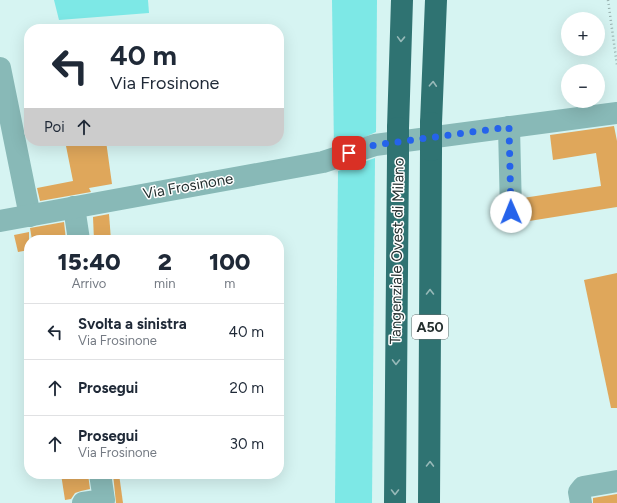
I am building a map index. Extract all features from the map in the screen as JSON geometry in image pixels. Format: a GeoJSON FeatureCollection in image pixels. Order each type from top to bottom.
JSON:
{"type":"FeatureCollection","features":[{"type":"Feature","properties":{"kind":"highway","name":"A50"},"geometry":{"type":"LineString","coordinates":[[429,503],[431,123],[437,4]]}},
{"type":"Feature","properties":{"kind":"highway","name":"Tangenziale Ovest di Milano"},"geometry":{"type":"LineString","coordinates":[[395,503],[398,128],[401,5]]}},
{"type":"Feature","properties":{"kind":"street"},"geometry":{"type":"LineString","coordinates":[[0,68],[30,216]]}},
{"type":"Feature","properties":{"kind":"street"},"geometry":{"type":"LineString","coordinates":[[511,212],[509,127],[617,113]]}},
{"type":"Feature","properties":{"kind":"street","name":"Via Frosinone"},"geometry":{"type":"LineString","coordinates":[[0,221],[74,206],[323,162],[375,145],[509,127]]}},
{"type":"Feature","properties":{"kind":"street"},"geometry":{"type":"LineString","coordinates":[[74,206],[78,235]]}},
{"type":"Feature","properties":{"kind":"street"},"geometry":{"type":"LineString","coordinates":[[83,503],[104,500],[101,479]]}},
{"type":"Feature","properties":{"kind":"street"},"geometry":{"type":"LineString","coordinates":[[580,503],[580,492],[583,487],[617,482]]}},
{"type":"Feature","properties":{"kind":"path"},"geometry":{"type":"LineString","coordinates":[[608,0],[617,65]]}},
{"type":"Feature","properties":{"kind":"shaded area"},"geometry":{"type":"Polygon","coordinates":[[[54,0],[148,0],[149,13],[59,20],[54,0]]]}},
{"type":"Feature","properties":{"kind":"shaded area"},"geometry":{"type":"Polygon","coordinates":[[[332,0],[377,0],[376,132],[334,151],[332,0]]]}},
{"type":"Feature","properties":{"kind":"shaded area"},"geometry":{"type":"Polygon","coordinates":[[[375,158],[372,503],[335,503],[338,171],[375,158]]]}},
{"type":"Feature","properties":{"kind":"building"},"geometry":{"type":"Polygon","coordinates":[[[614,126],[617,141],[617,207],[523,222],[523,198],[601,186],[596,153],[553,160],[550,135],[614,126]]]}},
{"type":"Feature","properties":{"kind":"building"},"geometry":{"type":"Polygon","coordinates":[[[66,146],[107,146],[112,184],[89,188],[91,192],[40,201],[37,188],[73,181],[66,146]]]}},
{"type":"Feature","properties":{"kind":"building"},"geometry":{"type":"Polygon","coordinates":[[[109,214],[111,235],[94,235],[93,217],[109,214]]]}},
{"type":"Feature","properties":{"kind":"building"},"geometry":{"type":"Polygon","coordinates":[[[64,222],[65,235],[31,235],[30,228],[64,222]]]}},
{"type":"Feature","properties":{"kind":"building"},"geometry":{"type":"Polygon","coordinates":[[[29,232],[29,235],[24,235],[24,251],[18,252],[14,235],[29,232]]]}},
{"type":"Feature","properties":{"kind":"building"},"geometry":{"type":"Polygon","coordinates":[[[617,273],[617,408],[611,408],[584,280],[617,273]]]}},
{"type":"Feature","properties":{"kind":"building"},"geometry":{"type":"Polygon","coordinates":[[[62,479],[89,479],[90,489],[75,493],[71,499],[65,500],[62,479]]]}},
{"type":"Feature","properties":{"kind":"building"},"geometry":{"type":"Polygon","coordinates":[[[114,479],[120,479],[123,503],[116,503],[114,479]]]}},
{"type":"Feature","properties":{"kind":"building"},"geometry":{"type":"Polygon","coordinates":[[[617,494],[617,503],[593,503],[593,498],[617,494]]]}},
{"type":"Feature","properties":{"kind":"route"},"geometry":{"type":"LineString","coordinates":[[349,153],[375,145],[509,127],[511,212]]}}]}
